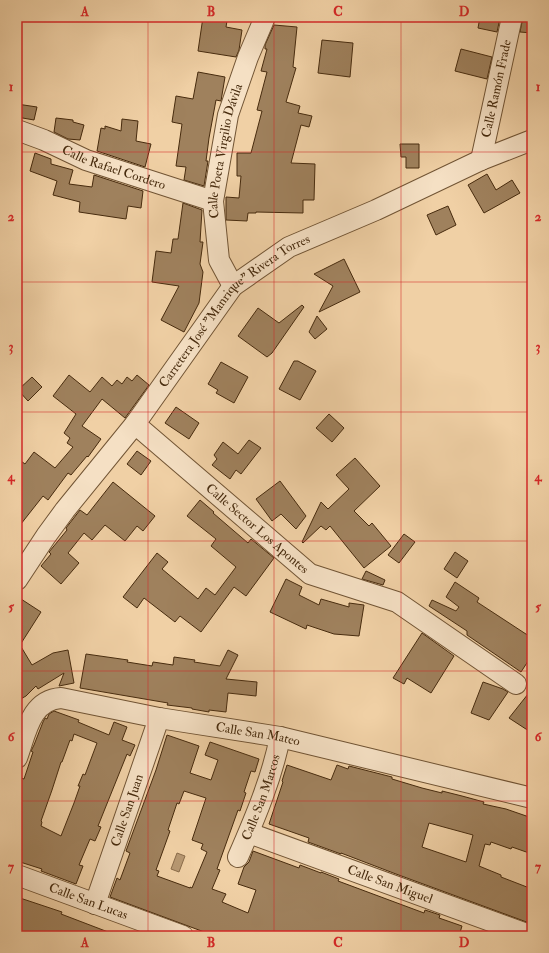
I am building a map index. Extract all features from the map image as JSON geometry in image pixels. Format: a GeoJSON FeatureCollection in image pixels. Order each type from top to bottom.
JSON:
{"type":"FeatureCollection","features":[{"type":"Feature","properties":{"kind":"street","name":"Calle Poeta Virgilio Dávila"},"geometry":{"type":"LineString","coordinates":[[233,286],[219,260],[213,201],[228,115],[248,58],[265,17]]}},
{"type":"Feature","properties":{"kind":"street","name":"Calle Ramón Frade"},"geometry":{"type":"LineString","coordinates":[[481,160],[512,17]]}},
{"type":"Feature","properties":{"kind":"street","name":"Calle Rafael Cordero"},"geometry":{"type":"LineString","coordinates":[[17,130],[44,140],[86,160],[213,201]]}},
{"type":"Feature","properties":{"kind":"street","name":"Carretera José \"Manrique\" Rivera Torres"},"geometry":{"type":"LineString","coordinates":[[17,580],[65,510],[135,424],[233,286],[289,248],[376,210],[481,160],[532,140]]}},
{"type":"Feature","properties":{"kind":"street","name":"Calle Sector Los Apontes"},"geometry":{"type":"LineString","coordinates":[[135,424],[310,574],[397,602],[516,684]]}},
{"type":"Feature","properties":{"kind":"street","name":"Calle San Mateo"},"geometry":{"type":"LineString","coordinates":[[17,758],[34,714],[41,704],[47,700],[60,698],[159,718],[280,736],[532,798]]}},
{"type":"Feature","properties":{"kind":"street","name":"Calle San Juan"},"geometry":{"type":"LineString","coordinates":[[95,904],[159,718]]}},
{"type":"Feature","properties":{"kind":"street","name":"Calle San Marcos"},"geometry":{"type":"LineString","coordinates":[[238,857],[249,833],[276,758],[280,736]]}},
{"type":"Feature","properties":{"kind":"street","name":"Calle San Miguel"},"geometry":{"type":"LineString","coordinates":[[249,833],[532,936]]}},
{"type":"Feature","properties":{"kind":"street","name":"Calle San Lucas"},"geometry":{"type":"LineString","coordinates":[[17,875],[183,936]]}},
{"type":"Feature","properties":{"kind":"shaded area"},"geometry":{"type":"Polygon","coordinates":[[[177,853],[185,856],[179,872],[171,869],[177,853]]]}},
{"type":"Feature","properties":{"kind":"building"},"geometry":{"type":"Polygon","coordinates":[[[203,17],[227,21],[226,27],[242,30],[239,50],[236,57],[198,51],[203,17]]]}},
{"type":"Feature","properties":{"kind":"building"},"geometry":{"type":"Polygon","coordinates":[[[480,17],[500,18],[497,32],[478,28],[480,17]]]}},
{"type":"Feature","properties":{"kind":"building"},"geometry":{"type":"Polygon","coordinates":[[[523,17],[532,17],[532,33],[520,32],[523,17]]]}},
{"type":"Feature","properties":{"kind":"building"},"geometry":{"type":"Polygon","coordinates":[[[274,25],[297,27],[293,67],[296,68],[286,102],[300,106],[298,113],[312,116],[309,127],[301,125],[291,163],[315,164],[314,200],[303,200],[303,213],[256,212],[248,213],[247,221],[226,220],[226,197],[239,198],[241,176],[237,176],[237,153],[251,153],[262,111],[257,110],[267,72],[261,71],[267,49],[265,49],[265,45],[274,25]]]}},
{"type":"Feature","properties":{"kind":"building"},"geometry":{"type":"Polygon","coordinates":[[[322,40],[353,43],[350,77],[318,73],[322,40]]]}},
{"type":"Feature","properties":{"kind":"building"},"geometry":{"type":"Polygon","coordinates":[[[461,49],[492,57],[487,79],[455,71],[461,49]]]}},
{"type":"Feature","properties":{"kind":"building"},"geometry":{"type":"Polygon","coordinates":[[[198,72],[225,77],[221,101],[216,100],[209,138],[206,161],[208,161],[204,186],[184,180],[186,167],[176,166],[182,124],[172,122],[176,96],[193,99],[198,72]]]}},
{"type":"Feature","properties":{"kind":"building"},"geometry":{"type":"Polygon","coordinates":[[[17,104],[37,107],[34,120],[17,117],[17,104]]]}},
{"type":"Feature","properties":{"kind":"building"},"geometry":{"type":"Polygon","coordinates":[[[56,118],[73,120],[73,122],[84,125],[80,140],[68,139],[54,132],[56,118]]]}},
{"type":"Feature","properties":{"kind":"building"},"geometry":{"type":"Polygon","coordinates":[[[122,119],[138,121],[136,141],[151,144],[145,167],[97,151],[101,128],[105,129],[105,126],[121,131],[122,119]]]}},
{"type":"Feature","properties":{"kind":"building"},"geometry":{"type":"Polygon","coordinates":[[[400,144],[419,144],[419,168],[406,168],[406,157],[401,157],[400,144]]]}},
{"type":"Feature","properties":{"kind":"building"},"geometry":{"type":"Polygon","coordinates":[[[35,153],[51,159],[51,164],[73,170],[69,184],[92,187],[94,175],[143,191],[141,208],[128,206],[126,219],[79,212],[80,202],[53,195],[57,181],[30,171],[35,153]]]}},
{"type":"Feature","properties":{"kind":"building"},"geometry":{"type":"Polygon","coordinates":[[[487,174],[496,190],[512,180],[520,193],[484,213],[468,185],[487,174]]]}},
{"type":"Feature","properties":{"kind":"building"},"geometry":{"type":"Polygon","coordinates":[[[183,203],[202,210],[200,242],[203,242],[200,264],[203,272],[199,303],[184,332],[161,320],[179,286],[152,282],[156,251],[171,253],[173,239],[178,239],[183,203]]]}},
{"type":"Feature","properties":{"kind":"building"},"geometry":{"type":"Polygon","coordinates":[[[448,206],[456,225],[436,235],[427,215],[448,206]]]}},
{"type":"Feature","properties":{"kind":"building"},"geometry":{"type":"Polygon","coordinates":[[[344,259],[360,292],[319,312],[333,286],[314,274],[344,259]]]}},
{"type":"Feature","properties":{"kind":"building"},"geometry":{"type":"Polygon","coordinates":[[[302,305],[304,307],[272,353],[267,357],[238,336],[258,308],[279,323],[302,305]]]}},
{"type":"Feature","properties":{"kind":"building"},"geometry":{"type":"Polygon","coordinates":[[[317,316],[327,329],[315,339],[309,332],[317,316]]]}},
{"type":"Feature","properties":{"kind":"building"},"geometry":{"type":"Polygon","coordinates":[[[294,361],[298,361],[316,371],[300,400],[279,389],[294,361]]]}},
{"type":"Feature","properties":{"kind":"building"},"geometry":{"type":"Polygon","coordinates":[[[221,362],[248,377],[234,403],[216,393],[218,390],[208,384],[221,362]]]}},
{"type":"Feature","properties":{"kind":"building"},"geometry":{"type":"Polygon","coordinates":[[[69,375],[90,392],[102,377],[112,386],[117,380],[122,384],[127,377],[132,381],[137,375],[149,385],[125,418],[102,399],[82,426],[101,439],[88,457],[87,456],[71,475],[68,473],[48,500],[43,496],[17,529],[17,458],[25,464],[34,452],[55,468],[73,447],[67,443],[70,438],[64,433],[76,414],[53,396],[69,375]]]}},
{"type":"Feature","properties":{"kind":"building"},"geometry":{"type":"Polygon","coordinates":[[[32,377],[42,387],[28,401],[18,390],[32,377]]]}},
{"type":"Feature","properties":{"kind":"building"},"geometry":{"type":"Polygon","coordinates":[[[176,407],[199,423],[189,439],[165,423],[176,407]]]}},
{"type":"Feature","properties":{"kind":"building"},"geometry":{"type":"Polygon","coordinates":[[[329,414],[344,428],[332,442],[316,428],[329,414]]]}},
{"type":"Feature","properties":{"kind":"building"},"geometry":{"type":"Polygon","coordinates":[[[249,440],[261,448],[241,474],[236,470],[230,479],[212,465],[217,459],[214,455],[223,442],[238,454],[249,440]]]}},
{"type":"Feature","properties":{"kind":"building"},"geometry":{"type":"Polygon","coordinates":[[[137,451],[151,461],[141,475],[127,464],[137,451]]]}},
{"type":"Feature","properties":{"kind":"building"},"geometry":{"type":"Polygon","coordinates":[[[355,458],[380,486],[354,511],[369,526],[372,523],[391,546],[364,568],[330,526],[326,530],[321,526],[303,543],[302,542],[321,502],[328,509],[349,489],[336,475],[355,458]]]}},
{"type":"Feature","properties":{"kind":"building"},"geometry":{"type":"Polygon","coordinates":[[[280,481],[306,516],[296,529],[281,514],[272,521],[256,499],[280,481]]]}},
{"type":"Feature","properties":{"kind":"building"},"geometry":{"type":"Polygon","coordinates":[[[113,482],[155,516],[143,531],[137,526],[125,541],[105,525],[92,540],[84,533],[68,553],[79,563],[61,584],[41,566],[51,554],[49,552],[67,530],[66,528],[80,510],[87,515],[113,482]]]}},
{"type":"Feature","properties":{"kind":"building"},"geometry":{"type":"Polygon","coordinates":[[[200,500],[248,543],[251,539],[274,558],[246,596],[234,587],[201,632],[180,616],[175,622],[144,598],[137,608],[123,597],[157,553],[168,562],[162,569],[198,599],[206,588],[215,595],[236,567],[211,546],[216,539],[187,516],[200,500]]]}},
{"type":"Feature","properties":{"kind":"building"},"geometry":{"type":"Polygon","coordinates":[[[404,534],[415,542],[399,563],[388,555],[404,534]]]}},
{"type":"Feature","properties":{"kind":"building"},"geometry":{"type":"Polygon","coordinates":[[[455,552],[468,561],[457,578],[444,569],[455,552]]]}},
{"type":"Feature","properties":{"kind":"building"},"geometry":{"type":"Polygon","coordinates":[[[366,571],[385,580],[383,585],[362,579],[366,571]]]}},
{"type":"Feature","properties":{"kind":"building"},"geometry":{"type":"Polygon","coordinates":[[[286,579],[302,587],[299,595],[319,605],[321,599],[349,607],[349,603],[364,605],[359,636],[334,634],[307,625],[306,629],[270,612],[286,579]]]}},
{"type":"Feature","properties":{"kind":"building"},"geometry":{"type":"Polygon","coordinates":[[[455,582],[479,598],[477,602],[532,638],[532,655],[521,672],[467,635],[467,631],[429,606],[432,600],[456,611],[459,607],[446,597],[455,582]]]}},
{"type":"Feature","properties":{"kind":"building"},"geometry":{"type":"Polygon","coordinates":[[[21,599],[41,612],[20,645],[32,665],[53,653],[68,650],[74,683],[59,686],[64,673],[38,689],[36,686],[26,696],[17,701],[17,607],[21,599]]]}},
{"type":"Feature","properties":{"kind":"building"},"geometry":{"type":"Polygon","coordinates":[[[422,633],[454,656],[431,693],[407,678],[404,684],[393,678],[422,633]]]}},
{"type":"Feature","properties":{"kind":"building"},"geometry":{"type":"Polygon","coordinates":[[[228,650],[238,655],[226,679],[257,682],[256,696],[228,693],[226,712],[209,710],[209,712],[167,705],[168,703],[80,688],[86,654],[128,660],[127,662],[152,666],[153,662],[173,665],[174,657],[220,666],[228,650]]]}},
{"type":"Feature","properties":{"kind":"building"},"geometry":{"type":"Polygon","coordinates":[[[483,682],[508,692],[489,720],[471,713],[483,682]]]}},
{"type":"Feature","properties":{"kind":"building"},"geometry":{"type":"Polygon","coordinates":[[[532,689],[532,733],[509,718],[532,689]]]}},
{"type":"Feature","properties":{"kind":"building"},"geometry":{"type":"Polygon","coordinates":[[[54,711],[79,720],[78,722],[109,735],[114,722],[127,727],[122,740],[135,745],[130,756],[127,754],[98,826],[101,827],[95,841],[90,839],[79,865],[83,866],[76,884],[41,871],[42,869],[17,861],[17,788],[21,778],[24,779],[33,752],[31,751],[43,722],[45,718],[47,719],[49,714],[54,711]],[[74,734],[61,762],[41,821],[41,826],[61,836],[80,786],[78,786],[83,774],[85,775],[97,743],[74,734]]]}},
{"type":"Feature","properties":{"kind":"building"},"geometry":{"type":"Polygon","coordinates":[[[167,735],[199,746],[190,773],[211,780],[218,760],[205,755],[210,742],[259,759],[255,772],[251,771],[240,811],[238,810],[217,869],[220,870],[212,889],[226,894],[222,902],[248,913],[256,890],[238,884],[244,867],[249,862],[253,851],[299,868],[300,865],[321,872],[339,879],[338,881],[424,913],[425,910],[440,915],[439,918],[462,926],[459,936],[215,936],[110,897],[117,878],[120,880],[130,853],[126,851],[156,770],[167,735]],[[184,791],[179,804],[177,803],[168,830],[170,831],[156,870],[159,871],[157,876],[192,888],[207,852],[201,849],[203,844],[192,840],[206,798],[184,791]]]}},
{"type":"Feature","properties":{"kind":"building"},"geometry":{"type":"Polygon","coordinates":[[[287,765],[331,780],[337,765],[348,769],[349,766],[392,777],[392,779],[422,788],[442,793],[442,791],[484,802],[483,804],[506,809],[532,818],[532,854],[491,842],[490,845],[485,844],[479,866],[501,875],[501,877],[532,889],[532,924],[308,842],[309,838],[269,824],[283,782],[282,781],[287,765]],[[429,823],[422,847],[466,862],[473,835],[429,823]]]}},
{"type":"Feature","properties":{"kind":"building"},"geometry":{"type":"Polygon","coordinates":[[[17,897],[62,912],[61,914],[116,936],[17,936],[17,897]]]}}]}
